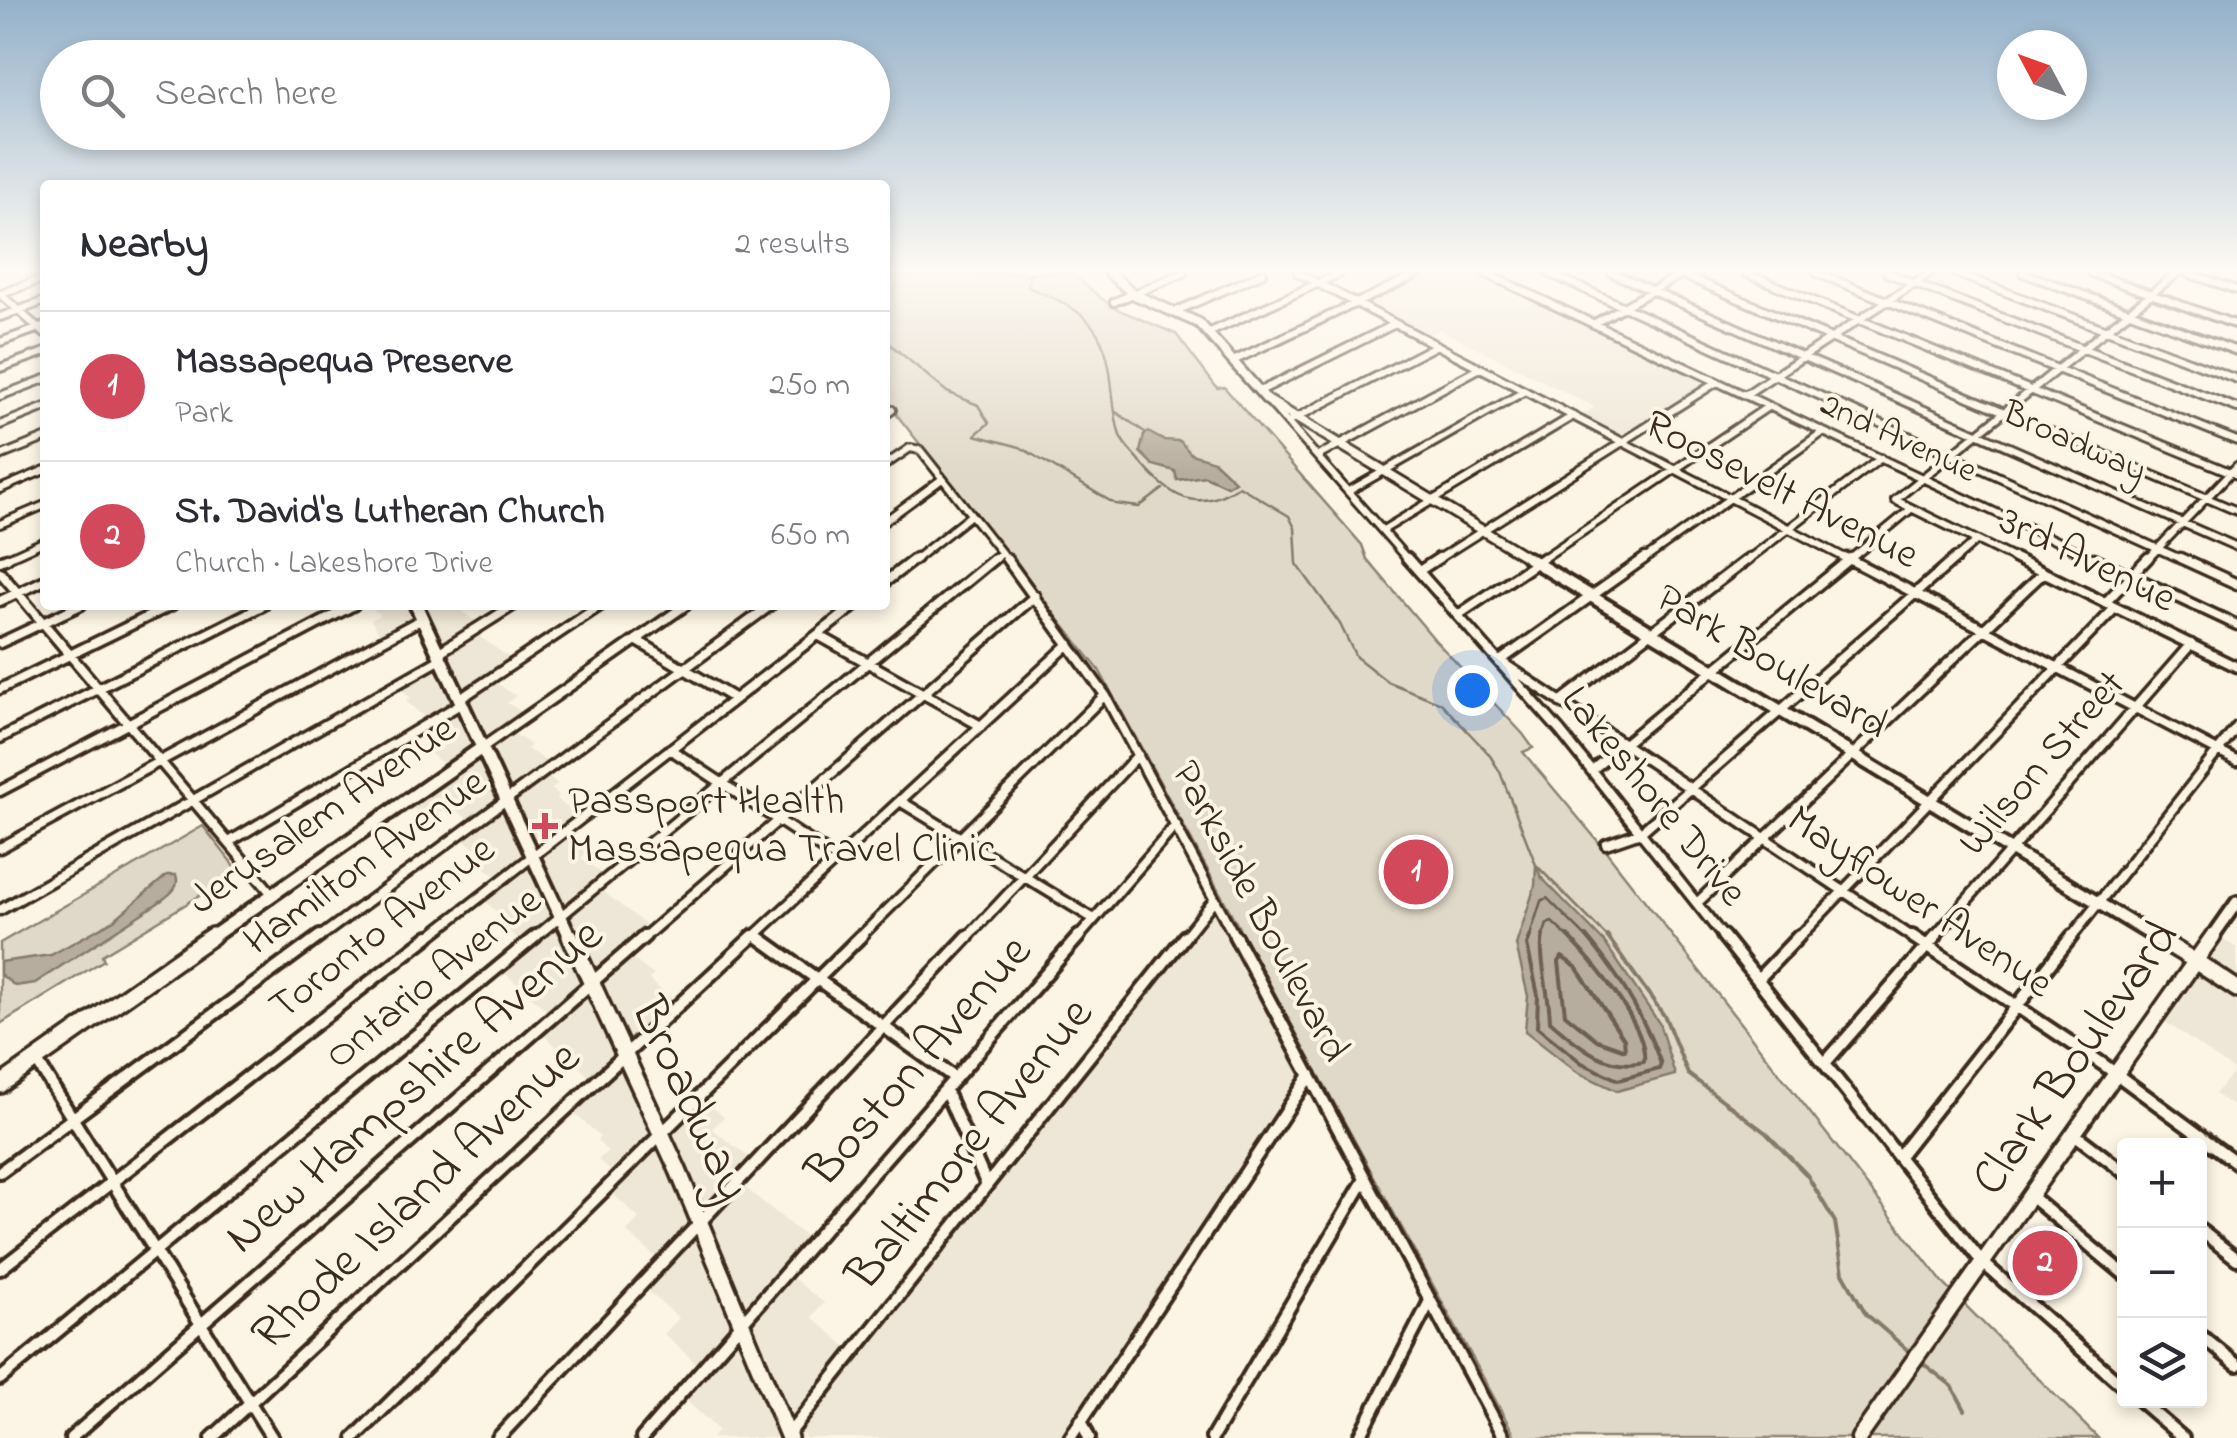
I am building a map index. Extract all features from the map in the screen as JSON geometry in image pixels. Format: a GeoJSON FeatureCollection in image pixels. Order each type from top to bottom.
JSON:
{"type":"FeatureCollection","features":[{"type":"Feature","properties":{"kind":"main road","name":"Broadway"},"geometry":{"type":"LineString","coordinates":[[421,610],[701,1222],[788,1437]]}},
{"type":"Feature","properties":{"kind":"main road","name":"Jerusalem Avenue"},"geometry":{"type":"LineString","coordinates":[[0,1085],[482,747]]}},
{"type":"Feature","properties":{"kind":"main road","name":"Park Boulevard"},"geometry":{"type":"LineString","coordinates":[[2195,961],[2237,989]]}},
{"type":"Feature","properties":{"kind":"street"},"geometry":{"type":"LineString","coordinates":[[1213,340],[1264,395],[1366,340]]}},
{"type":"Feature","properties":{"kind":"street"},"geometry":{"type":"LineString","coordinates":[[1233,362],[1279,340]]}},
{"type":"Feature","properties":{"kind":"street","name":"Roosevelt Avenue"},"geometry":{"type":"LineString","coordinates":[[1427,340],[2237,761]]}},
{"type":"Feature","properties":{"kind":"street","name":"2nd Avenue"},"geometry":{"type":"LineString","coordinates":[[1627,340],[2237,624]]}},
{"type":"Feature","properties":{"kind":"street"},"geometry":{"type":"LineString","coordinates":[[1697,340],[2237,584]]}},
{"type":"Feature","properties":{"kind":"street","name":"Broadway"},"geometry":{"type":"LineString","coordinates":[[1764,340],[2237,547]]}},
{"type":"Feature","properties":{"kind":"street"},"geometry":{"type":"LineString","coordinates":[[1745,395],[1828,340]]}},
{"type":"Feature","properties":{"kind":"street"},"geometry":{"type":"LineString","coordinates":[[1836,340],[2237,511]]}},
{"type":"Feature","properties":{"kind":"street"},"geometry":{"type":"LineString","coordinates":[[1909,340],[2235,471],[2105,603]]}},
{"type":"Feature","properties":{"kind":"street"},"geometry":{"type":"LineString","coordinates":[[1985,340],[2237,440]]}},
{"type":"Feature","properties":{"kind":"street"},"geometry":{"type":"LineString","coordinates":[[2060,340],[2237,408]]}},
{"type":"Feature","properties":{"kind":"street"},"geometry":{"type":"LineString","coordinates":[[1592,770],[1910,509],[1895,500],[2094,340]]}},
{"type":"Feature","properties":{"kind":"street"},"geometry":{"type":"LineString","coordinates":[[2134,340],[2237,379]]}},
{"type":"Feature","properties":{"kind":"street"},"geometry":{"type":"LineString","coordinates":[[2207,340],[2237,351]]}},
{"type":"Feature","properties":{"kind":"street"},"geometry":{"type":"LineString","coordinates":[[1292,420],[1437,345]]}},
{"type":"Feature","properties":{"kind":"street"},"geometry":{"type":"LineString","coordinates":[[0,368],[40,354]]}},
{"type":"Feature","properties":{"kind":"street"},"geometry":{"type":"LineString","coordinates":[[1318,456],[1480,368]]}},
{"type":"Feature","properties":{"kind":"street"},"geometry":{"type":"LineString","coordinates":[[0,396],[40,381]]}},
{"type":"Feature","properties":{"kind":"street"},"geometry":{"type":"LineString","coordinates":[[1419,571],[1717,382]]}},
{"type":"Feature","properties":{"kind":"street"},"geometry":{"type":"LineString","coordinates":[[1349,492],[1525,391]]}},
{"type":"Feature","properties":{"kind":"street","name":"Park Boulevard"},"geometry":{"type":"LineString","coordinates":[[1264,395],[1292,420],[1340,443],[2195,961]]}},
{"type":"Feature","properties":{"kind":"street"},"geometry":{"type":"LineString","coordinates":[[1458,614],[1769,406]]}},
{"type":"Feature","properties":{"kind":"street"},"geometry":{"type":"LineString","coordinates":[[0,425],[40,410]]}},
{"type":"Feature","properties":{"kind":"street"},"geometry":{"type":"LineString","coordinates":[[1383,530],[1573,416]]}},
{"type":"Feature","properties":{"kind":"street","name":"Lakeshore Drive"},"geometry":{"type":"LineString","coordinates":[[1292,420],[1318,456],[1592,770],[1982,1262],[2117,1382]]}},
{"type":"Feature","properties":{"kind":"street"},"geometry":{"type":"LineString","coordinates":[[1500,661],[1824,432]]}},
{"type":"Feature","properties":{"kind":"street"},"geometry":{"type":"LineString","coordinates":[[0,456],[40,440]]}},
{"type":"Feature","properties":{"kind":"street","name":"Parkside Boulevard"},"geometry":{"type":"LineString","coordinates":[[890,462],[913,447],[920,450],[1035,596],[1105,695],[1499,1434]]}},
{"type":"Feature","properties":{"kind":"street"},"geometry":{"type":"LineString","coordinates":[[1560,702],[1881,458]]}},
{"type":"Feature","properties":{"kind":"street"},"geometry":{"type":"LineString","coordinates":[[0,489],[40,472]]}},
{"type":"Feature","properties":{"kind":"street"},"geometry":{"type":"LineString","coordinates":[[890,517],[942,479]]}},
{"type":"Feature","properties":{"kind":"street"},"geometry":{"type":"LineString","coordinates":[[0,524],[40,507]]}},
{"type":"Feature","properties":{"kind":"street","name":"3rd Avenue"},"geometry":{"type":"LineString","coordinates":[[1910,509],[2237,667]]}},
{"type":"Feature","properties":{"kind":"street"},"geometry":{"type":"LineString","coordinates":[[890,578],[970,515]]}},
{"type":"Feature","properties":{"kind":"street"},"geometry":{"type":"LineString","coordinates":[[1606,844],[1641,832],[1976,541]]}},
{"type":"Feature","properties":{"kind":"street"},"geometry":{"type":"LineString","coordinates":[[0,561],[40,543]]}},
{"type":"Feature","properties":{"kind":"street","name":"Ontario Avenue"},"geometry":{"type":"LineString","coordinates":[[0,1379],[1002,553]]}},
{"type":"Feature","properties":{"kind":"street"},"geometry":{"type":"LineString","coordinates":[[0,572],[272,894]]}},
{"type":"Feature","properties":{"kind":"street"},"geometry":{"type":"LineString","coordinates":[[1697,902],[2044,573]]}},
{"type":"Feature","properties":{"kind":"street"},"geometry":{"type":"LineString","coordinates":[[0,601],[40,582]]}},
{"type":"Feature","properties":{"kind":"street","name":"New Hampshire Avenue"},"geometry":{"type":"LineString","coordinates":[[71,1438],[1035,596]]}},
{"type":"Feature","properties":{"kind":"street"},"geometry":{"type":"LineString","coordinates":[[1758,979],[2115,608]]}},
{"type":"Feature","properties":{"kind":"street"},"geometry":{"type":"LineString","coordinates":[[0,643],[71,610]]}},
{"type":"Feature","properties":{"kind":"street"},"geometry":{"type":"LineString","coordinates":[[0,689],[162,610]]}},
{"type":"Feature","properties":{"kind":"street"},"geometry":{"type":"LineString","coordinates":[[0,738],[254,610]]}},
{"type":"Feature","properties":{"kind":"street"},"geometry":{"type":"LineString","coordinates":[[0,791],[345,610]]}},
{"type":"Feature","properties":{"kind":"street"},"geometry":{"type":"LineString","coordinates":[[0,848],[160,761],[421,610]]}},
{"type":"Feature","properties":{"kind":"street"},"geometry":{"type":"LineString","coordinates":[[0,910],[440,656],[507,610]]}},
{"type":"Feature","properties":{"kind":"street"},"geometry":{"type":"LineString","coordinates":[[229,842],[461,701],[593,610]]}},
{"type":"Feature","properties":{"kind":"street","name":"Jerusalem Avenue"},"geometry":{"type":"LineString","coordinates":[[482,747],[679,610]]}},
{"type":"Feature","properties":{"kind":"street","name":"Hamilton Avenue"},"geometry":{"type":"LineString","coordinates":[[0,1172],[764,610]]}},
{"type":"Feature","properties":{"kind":"street","name":"Toronto Avenue"},"geometry":{"type":"LineString","coordinates":[[0,1270],[850,610]]}},
{"type":"Feature","properties":{"kind":"street"},"geometry":{"type":"LineString","coordinates":[[818,635],[981,726]]}},
{"type":"Feature","properties":{"kind":"street"},"geometry":{"type":"LineString","coordinates":[[636,640],[734,699]]}},
{"type":"Feature","properties":{"kind":"street","name":"Rhode Island Avenue"},"geometry":{"type":"LineString","coordinates":[[212,1438],[1070,644]]}},
{"type":"Feature","properties":{"kind":"street","name":"Wilson Street"},"geometry":{"type":"LineString","coordinates":[[1825,1063],[2191,644]]}},
{"type":"Feature","properties":{"kind":"street","name":"Mayflower Avenue"},"geometry":{"type":"LineString","coordinates":[[1500,661],[2115,1074],[2237,1163]]}},
{"type":"Feature","properties":{"kind":"street"},"geometry":{"type":"LineString","coordinates":[[354,1438],[1105,695]]}},
{"type":"Feature","properties":{"kind":"street"},"geometry":{"type":"LineString","coordinates":[[1900,1156],[2237,727]]}},
{"type":"Feature","properties":{"kind":"street"},"geometry":{"type":"LineString","coordinates":[[670,750],[836,860]]}},
{"type":"Feature","properties":{"kind":"street"},"geometry":{"type":"LineString","coordinates":[[498,1438],[1138,755]]}},
{"type":"Feature","properties":{"kind":"street"},"geometry":{"type":"LineString","coordinates":[[900,801],[1094,919]]}},
{"type":"Feature","properties":{"kind":"street","name":"Boston Avenue"},"geometry":{"type":"LineString","coordinates":[[642,1438],[1176,825]]}},
{"type":"Feature","properties":{"kind":"street","name":"Baltimore Avenue"},"geometry":{"type":"LineString","coordinates":[[788,1437],[1214,900]]}},
{"type":"Feature","properties":{"kind":"street","name":"Clark Boulevard"},"geometry":{"type":"LineString","coordinates":[[1860,1438],[2237,902]]}},
{"type":"Feature","properties":{"kind":"street"},"geometry":{"type":"LineString","coordinates":[[755,935],[955,1078]]}},
{"type":"Feature","properties":{"kind":"street"},"geometry":{"type":"LineString","coordinates":[[36,1060],[272,1438]]}},
{"type":"Feature","properties":{"kind":"street"},"geometry":{"type":"LineString","coordinates":[[1070,1438],[1310,1075]]}},
{"type":"Feature","properties":{"kind":"street"},"geometry":{"type":"LineString","coordinates":[[945,1090],[988,1185]]}},
{"type":"Feature","properties":{"kind":"street"},"geometry":{"type":"LineString","coordinates":[[2073,1133],[2117,1167]]}},
{"type":"Feature","properties":{"kind":"street"},"geometry":{"type":"LineString","coordinates":[[1212,1438],[1365,1179]]}},
{"type":"Feature","properties":{"kind":"street"},"geometry":{"type":"LineString","coordinates":[[2028,1196],[2117,1268]]}},
{"type":"Feature","properties":{"kind":"street"},"geometry":{"type":"LineString","coordinates":[[2207,1235],[2237,1259]]}},
{"type":"Feature","properties":{"kind":"street"},"geometry":{"type":"LineString","coordinates":[[1359,1438],[1430,1300]]}},
{"type":"Feature","properties":{"kind":"street"},"geometry":{"type":"LineString","coordinates":[[2207,1340],[2237,1365]]}},
{"type":"Feature","properties":{"kind":"street"},"geometry":{"type":"LineString","coordinates":[[2148,1408],[2183,1438]]}},
{"type":"Feature","properties":{"kind":"street"},"geometry":{"type":"LineString","coordinates":[[1082,1420],[1089,1438]]}},
{"type":"Feature","properties":{"kind":"shaded area"},"geometry":{"type":"Polygon","coordinates":[[[890,340],[1181,340],[1217,388],[1224,387],[1362,545],[1367,559],[1435,640],[1523,734],[1533,748],[1523,752],[1602,846],[1943,1283],[2098,1438],[1516,1438],[1099,670],[890,406],[890,340]]]}},
{"type":"Feature","properties":{"kind":"shaded area"},"geometry":{"type":"Polygon","coordinates":[[[1461,340],[1623,340],[1712,382],[1621,440],[1578,418],[1594,408],[1461,340]]]}},
{"type":"Feature","properties":{"kind":"shaded area"},"geometry":{"type":"Polygon","coordinates":[[[374,610],[464,610],[485,627],[476,634],[518,664],[493,681],[516,696],[507,703],[525,714],[506,728],[531,745],[527,749],[551,764],[541,772],[558,784],[551,789],[559,795],[556,799],[576,814],[561,827],[591,849],[581,858],[606,877],[596,886],[650,928],[623,952],[654,975],[649,980],[677,1003],[629,1047],[665,1124],[697,1094],[724,1117],[712,1129],[754,1161],[737,1181],[811,1241],[784,1271],[824,1303],[812,1317],[851,1350],[798,1427],[803,1438],[712,1438],[718,1430],[677,1392],[699,1366],[664,1334],[679,1318],[639,1283],[660,1261],[627,1232],[639,1218],[605,1187],[616,1176],[598,1160],[608,1151],[597,1141],[600,1137],[566,1106],[593,1080],[536,1028],[551,1014],[500,969],[523,942],[506,929],[511,924],[481,898],[501,880],[479,863],[485,857],[456,833],[471,821],[451,807],[426,817],[401,800],[448,767],[429,753],[437,748],[416,729],[428,721],[406,701],[411,698],[395,684],[443,656],[424,615],[382,638],[371,620],[380,615],[374,610]]]}},
{"type":"Feature","properties":{"kind":"shaded area"},"geometry":{"type":"Polygon","coordinates":[[[203,826],[239,872],[102,955],[104,960],[0,1024],[0,943],[203,826]]]}},
{"type":"Feature","properties":{"kind":"shaded area"},"geometry":{"type":"Polygon","coordinates":[[[1214,908],[1307,1075],[1066,1438],[805,1438],[800,1427],[1214,908]]]}},
{"type":"Feature","properties":{"kind":"shaded area"},"geometry":{"type":"Polygon","coordinates":[[[2221,938],[2237,948],[2237,1109],[2215,1094],[2235,1071],[2161,1019],[2221,938]]]}},
{"type":"Feature","properties":{"kind":"water"},"geometry":{"type":"Polygon","coordinates":[[[1148,432],[1163,440],[1180,441],[1191,454],[1214,461],[1235,481],[1227,486],[1205,476],[1177,480],[1175,471],[1153,465],[1140,452],[1148,432]]]}},
{"type":"Feature","properties":{"kind":"water"},"geometry":{"type":"Polygon","coordinates":[[[1536,865],[1541,877],[1605,943],[1659,1023],[1675,1075],[1617,1091],[1577,1072],[1525,1031],[1528,996],[1516,945],[1535,886],[1536,865]]]}},
{"type":"Feature","properties":{"kind":"water"},"geometry":{"type":"Polygon","coordinates":[[[167,875],[176,875],[177,880],[169,895],[35,983],[15,986],[0,974],[0,962],[51,955],[114,920],[167,875]]]}},
{"type":"Feature","properties":{"kind":"waterway"},"geometry":{"type":"LineString","coordinates":[[1100,340],[1109,364],[1119,432],[1131,452],[1163,485],[1186,498],[1210,499],[1239,486],[1289,516],[1295,528],[1297,564],[1340,624],[1356,657],[1388,682],[1441,703],[1489,754],[1500,772],[1536,865],[1609,939]]}},
{"type":"Feature","properties":{"kind":"waterway"},"geometry":{"type":"LineString","coordinates":[[890,344],[947,392],[978,405],[989,423],[975,435],[1020,447],[1115,504],[1139,507],[1163,489]]}},
{"type":"Feature","properties":{"kind":"waterway"},"geometry":{"type":"LineString","coordinates":[[1116,412],[1146,433]]}},
{"type":"Feature","properties":{"kind":"waterway"},"geometry":{"type":"LineString","coordinates":[[1607,936],[1665,1017],[1688,1074],[1766,1133],[1807,1175],[1835,1222],[1843,1273],[1866,1314],[1911,1353]]}},
{"type":"Feature","properties":{"kind":"waterway"},"geometry":{"type":"LineString","coordinates":[[1920,1361],[1952,1386],[1965,1410]]}},
{"type":"Feature","properties":{"kind":"place","name":"Passport Health Massapequa Travel Clinic"},"geometry":{"type":"Point","coordinates":[545,826]}},
{"type":"Feature","properties":{"kind":"place","name":"Massapequa Preserve"},"geometry":{"type":"Point","coordinates":[1416,872]}},
{"type":"Feature","properties":{"kind":"place","name":"St. David's Lutheran Church"},"geometry":{"type":"Point","coordinates":[2045,1263]}}]}
